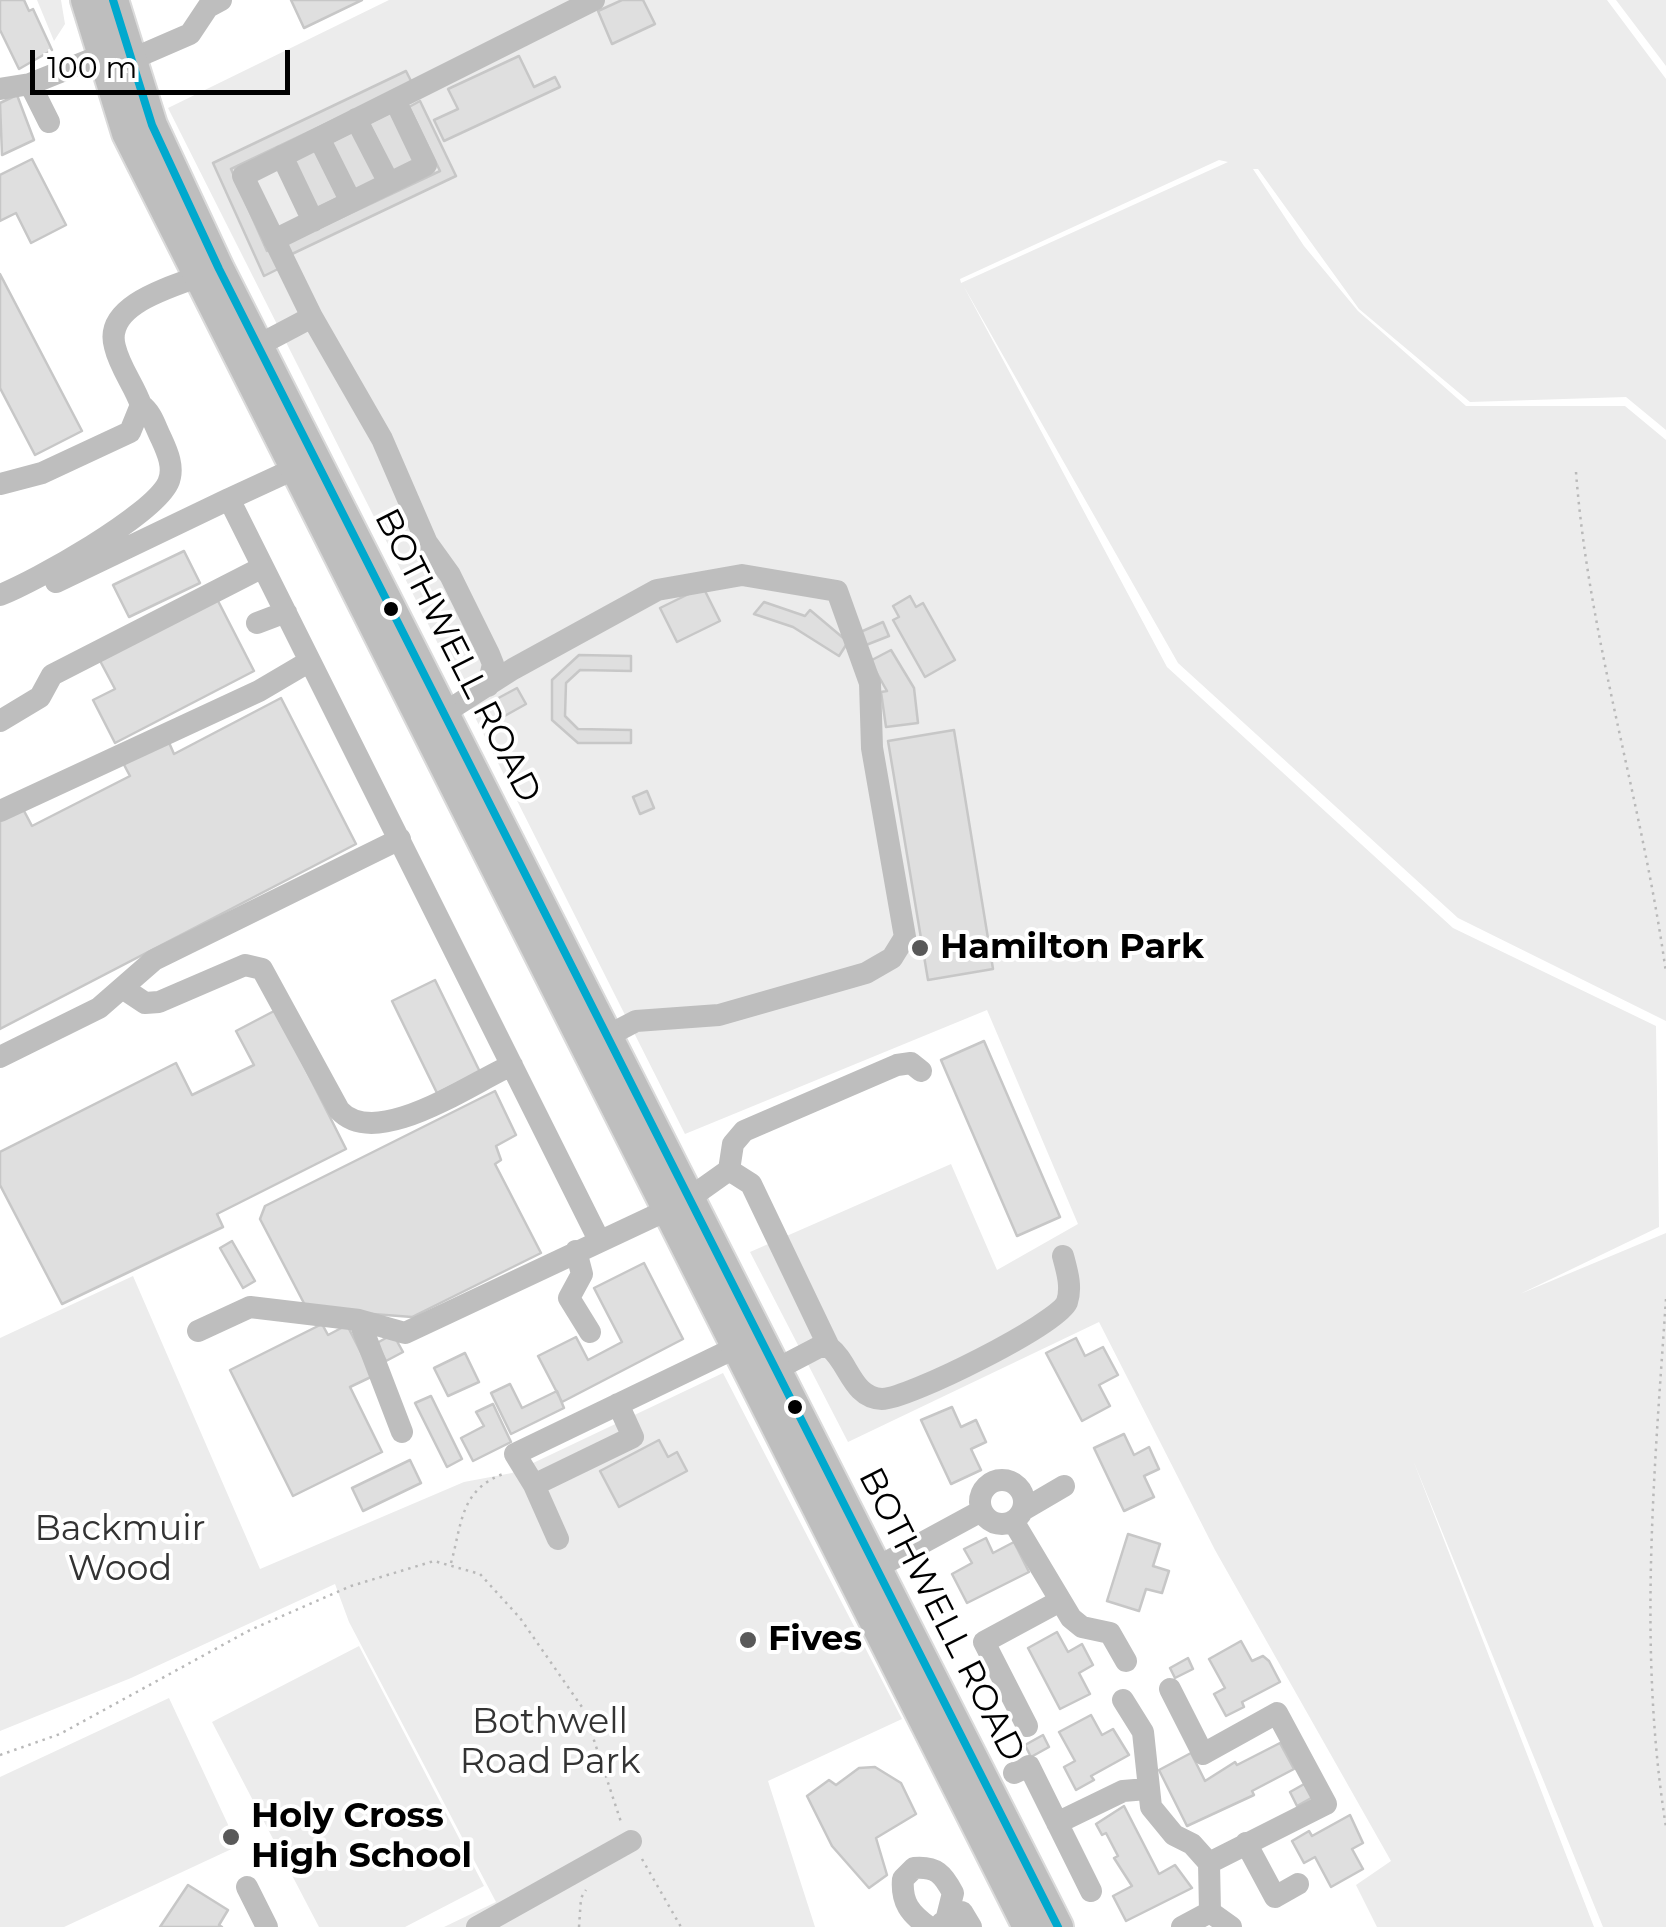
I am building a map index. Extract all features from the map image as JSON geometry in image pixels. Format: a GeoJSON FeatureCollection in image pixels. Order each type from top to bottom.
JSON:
{"type":"FeatureCollection","features":[{"type":"Feature","properties":{"kind":"main road","name":"BOTHWELL ROAD"},"geometry":{"type":"LineString","coordinates":[[86,0],[152,125],[208,273],[294,469],[434,720]]}},
{"type":"Feature","properties":{"kind":"main road","name":"BOTHWELL ROAD"},"geometry":{"type":"LineString","coordinates":[[113,0],[115,58]]}},
{"type":"Feature","properties":{"kind":"main road","name":"BOTHWELL ROAD"},"geometry":{"type":"LineString","coordinates":[[208,273],[258,345],[434,720],[864,1575],[1058,1927]]}},
{"type":"Feature","properties":{"kind":"main road","name":"BOTHWELL ROAD"},"geometry":{"type":"LineString","coordinates":[[746,1342],[775,1370],[864,1575],[1028,1927]]}},
{"type":"Feature","properties":{"kind":"street"},"geometry":{"type":"LineString","coordinates":[[0,88],[30,84],[190,34],[208,6],[221,0]]}},
{"type":"Feature","properties":{"kind":"street"},"geometry":{"type":"LineString","coordinates":[[488,686],[493,664],[489,654],[450,576],[427,543],[382,440],[312,318],[243,176],[594,0]]}},
{"type":"Feature","properties":{"kind":"street"},"geometry":{"type":"LineString","coordinates":[[30,84],[49,122]]}},
{"type":"Feature","properties":{"kind":"street"},"geometry":{"type":"LineString","coordinates":[[274,240],[426,165],[395,100]]}},
{"type":"Feature","properties":{"kind":"street"},"geometry":{"type":"LineString","coordinates":[[356,119],[389,183]]}},
{"type":"Feature","properties":{"kind":"street"},"geometry":{"type":"LineString","coordinates":[[319,138],[352,202]]}},
{"type":"Feature","properties":{"kind":"street"},"geometry":{"type":"LineString","coordinates":[[282,156],[312,221]]}},
{"type":"Feature","properties":{"kind":"street"},"geometry":{"type":"LineString","coordinates":[[0,595],[65,562],[153,500],[168,484],[169,455],[114,345],[114,327],[130,305],[208,273]]}},
{"type":"Feature","properties":{"kind":"street"},"geometry":{"type":"LineString","coordinates":[[91,330],[123,313]]}},
{"type":"Feature","properties":{"kind":"street"},"geometry":{"type":"LineString","coordinates":[[258,345],[312,318]]}},
{"type":"Feature","properties":{"kind":"street"},"geometry":{"type":"LineString","coordinates":[[0,484],[42,473],[130,432],[141,405]]}},
{"type":"Feature","properties":{"kind":"street"},"geometry":{"type":"LineString","coordinates":[[130,432],[169,455]]}},
{"type":"Feature","properties":{"kind":"street"},"geometry":{"type":"LineString","coordinates":[[0,610],[294,469]]}},
{"type":"Feature","properties":{"kind":"street"},"geometry":{"type":"LineString","coordinates":[[229,499],[598,1240]]}},
{"type":"Feature","properties":{"kind":"street"},"geometry":{"type":"LineString","coordinates":[[0,721],[40,697],[52,675],[263,567]]}},
{"type":"Feature","properties":{"kind":"street"},"geometry":{"type":"LineString","coordinates":[[434,720],[658,590],[742,575],[836,591],[870,683],[872,748],[906,937],[892,958],[866,973],[719,1015],[636,1021],[596,1042]]}},
{"type":"Feature","properties":{"kind":"street"},"geometry":{"type":"LineString","coordinates":[[258,623],[286,612]]}},
{"type":"Feature","properties":{"kind":"street"},"geometry":{"type":"LineString","coordinates":[[0,811],[259,690],[310,661]]}},
{"type":"Feature","properties":{"kind":"street"},"geometry":{"type":"LineString","coordinates":[[0,1057],[99,1008],[154,960],[400,838]]}},
{"type":"Feature","properties":{"kind":"street"},"geometry":{"type":"LineString","coordinates":[[124,988],[146,1003],[160,1002],[245,965],[262,969],[339,1110],[348,1120],[363,1124],[380,1124],[422,1110],[512,1065]]}},
{"type":"Feature","properties":{"kind":"street"},"geometry":{"type":"LineString","coordinates":[[198,1330],[250,1306],[359,1320],[405,1333],[678,1204],[729,1170],[733,1144],[744,1132],[897,1065],[912,1064],[921,1070]]}},
{"type":"Feature","properties":{"kind":"street"},"geometry":{"type":"LineString","coordinates":[[729,1170],[751,1184],[829,1347],[858,1389],[881,1399],[910,1391],[1044,1325],[1066,1305],[1070,1282],[1064,1256]]}},
{"type":"Feature","properties":{"kind":"street"},"geometry":{"type":"LineString","coordinates":[[576,1251],[582,1274],[569,1298],[590,1332]]}},
{"type":"Feature","properties":{"kind":"street"},"geometry":{"type":"LineString","coordinates":[[359,1320],[402,1432]]}},
{"type":"Feature","properties":{"kind":"street"},"geometry":{"type":"LineString","coordinates":[[558,1539],[516,1454],[746,1342]]}},
{"type":"Feature","properties":{"kind":"street"},"geometry":{"type":"LineString","coordinates":[[775,1370],[819,1347],[829,1347]]}},
{"type":"Feature","properties":{"kind":"street"},"geometry":{"type":"LineString","coordinates":[[529,1476],[633,1436],[618,1404]]}},
{"type":"Feature","properties":{"kind":"street"},"geometry":{"type":"LineString","coordinates":[[981,1511],[982,1490],[1001,1479],[1020,1488],[1018,1515],[1060,1601],[1082,1627],[1110,1633],[1126,1661]]}},
{"type":"Feature","properties":{"kind":"street"},"geometry":{"type":"LineString","coordinates":[[981,1511],[999,1524],[1064,1486]]}},
{"type":"Feature","properties":{"kind":"street"},"geometry":{"type":"LineString","coordinates":[[864,1575],[981,1511]]}},
{"type":"Feature","properties":{"kind":"street"},"geometry":{"type":"LineString","coordinates":[[1026,1726],[984,1642],[1060,1601]]}},
{"type":"Feature","properties":{"kind":"street"},"geometry":{"type":"LineString","coordinates":[[1170,1689],[1202,1754],[1278,1713],[1326,1804],[1210,1863]]}},
{"type":"Feature","properties":{"kind":"street"},"geometry":{"type":"LineString","coordinates":[[1123,1700],[1143,1732],[1147,1789],[1159,1820],[1210,1863],[1210,1912]]}},
{"type":"Feature","properties":{"kind":"street"},"geometry":{"type":"LineString","coordinates":[[1143,1732],[1182,1713]]}},
{"type":"Feature","properties":{"kind":"street"},"geometry":{"type":"LineString","coordinates":[[1014,1773],[1029,1766],[1091,1890]]}},
{"type":"Feature","properties":{"kind":"street"},"geometry":{"type":"LineString","coordinates":[[1057,1823],[1123,1791],[1147,1789]]}},
{"type":"Feature","properties":{"kind":"street"},"geometry":{"type":"LineString","coordinates":[[476,1927],[630,1841]]}},
{"type":"Feature","properties":{"kind":"street"},"geometry":{"type":"LineString","coordinates":[[1246,1843],[1274,1897],[1298,1884]]}},
{"type":"Feature","properties":{"kind":"street"},"geometry":{"type":"LineString","coordinates":[[246,1888],[266,1927]]}},
{"type":"Feature","properties":{"kind":"street"},"geometry":{"type":"LineString","coordinates":[[936,1925],[962,1912],[970,1927]]}},
{"type":"Feature","properties":{"kind":"street"},"geometry":{"type":"LineString","coordinates":[[1182,1927],[1210,1912]]}},
{"type":"Feature","properties":{"kind":"street"},"geometry":{"type":"LineString","coordinates":[[1210,1912],[1231,1927]]}},
{"type":"Feature","properties":{"kind":"path"},"geometry":{"type":"LineString","coordinates":[[1576,472],[1581,538],[1604,668],[1625,743],[1666,972]]}},
{"type":"Feature","properties":{"kind":"path"},"geometry":{"type":"LineString","coordinates":[[1666,1299],[1649,1544],[1652,1694],[1666,1826]]}},
{"type":"Feature","properties":{"kind":"path"},"geometry":{"type":"LineString","coordinates":[[450,1566],[464,1502],[486,1481],[529,1476]]}},
{"type":"Feature","properties":{"kind":"path"},"geometry":{"type":"LineString","coordinates":[[0,1754],[60,1734],[250,1630],[351,1586],[434,1561],[480,1574],[520,1618],[584,1710],[630,1841],[682,1927]]}},
{"type":"Feature","properties":{"kind":"green space"},"geometry":{"type":"Polygon","coordinates":[[[37,0],[61,0],[65,24],[54,41],[37,0]]]}},
{"type":"Feature","properties":{"kind":"green space"},"geometry":{"type":"Polygon","coordinates":[[[389,0],[1607,0],[1666,79],[1666,430],[1626,397],[1470,402],[1359,309],[1258,169],[1253,169],[1304,246],[1358,311],[1466,406],[1625,406],[1666,440],[1666,1021],[1458,918],[1178,663],[963,285],[1167,667],[1453,928],[1656,1026],[1659,1227],[1520,1294],[1666,1233],[1666,1927],[1603,1927],[1413,1460],[1594,1927],[1377,1927],[1356,1885],[1391,1861],[1215,1550],[1099,1322],[848,1442],[750,1252],[951,1164],[997,1270],[1078,1224],[987,1010],[685,1134],[168,108],[389,0]],[[1219,160],[960,279],[961,283],[1228,162],[1219,160]]]}},
{"type":"Feature","properties":{"kind":"green space"},"geometry":{"type":"Polygon","coordinates":[[[1616,0],[1666,0],[1666,66],[1616,0]]]}},
{"type":"Feature","properties":{"kind":"green space"},"geometry":{"type":"Polygon","coordinates":[[[133,1276],[260,1569],[464,1482],[512,1473],[723,1373],[902,1719],[768,1781],[815,1927],[444,1927],[496,1902],[349,1622],[335,1584],[131,1678],[0,1731],[0,1338],[133,1276]]]}},
{"type":"Feature","properties":{"kind":"green space"},"geometry":{"type":"Polygon","coordinates":[[[359,1646],[484,1886],[405,1927],[319,1927],[212,1722],[359,1646]]]}},
{"type":"Feature","properties":{"kind":"green space"},"geometry":{"type":"Polygon","coordinates":[[[169,1698],[238,1846],[64,1927],[0,1927],[0,1777],[169,1698]]]}},
{"type":"Feature","properties":{"kind":"building"},"geometry":{"type":"Polygon","coordinates":[[[0,0],[24,0],[29,11],[33,9],[52,50],[19,69],[0,30],[0,0]]]}},
{"type":"Feature","properties":{"kind":"building"},"geometry":{"type":"Polygon","coordinates":[[[291,0],[362,0],[304,28],[291,0]]]}},
{"type":"Feature","properties":{"kind":"building"},"geometry":{"type":"Polygon","coordinates":[[[622,0],[643,0],[655,24],[612,44],[598,11],[622,0]]]}},
{"type":"Feature","properties":{"kind":"building"},"geometry":{"type":"Polygon","coordinates":[[[519,56],[534,87],[555,77],[560,87],[444,141],[434,120],[458,109],[448,89],[519,56]]]}},
{"type":"Feature","properties":{"kind":"building"},"geometry":{"type":"Polygon","coordinates":[[[406,71],[412,83],[231,169],[267,251],[271,249],[280,268],[264,276],[213,163],[406,71]]]}},
{"type":"Feature","properties":{"kind":"building"},"geometry":{"type":"Polygon","coordinates":[[[17,95],[34,140],[2,155],[0,103],[17,95]]]}},
{"type":"Feature","properties":{"kind":"building"},"geometry":{"type":"Polygon","coordinates":[[[420,101],[456,176],[292,254],[287,243],[440,171],[409,107],[420,101]]]}},
{"type":"Feature","properties":{"kind":"building"},"geometry":{"type":"Polygon","coordinates":[[[392,112],[416,161],[393,172],[369,123],[392,112]]]}},
{"type":"Feature","properties":{"kind":"building"},"geometry":{"type":"Polygon","coordinates":[[[354,131],[378,180],[355,191],[331,142],[354,131]]]}},
{"type":"Feature","properties":{"kind":"building"},"geometry":{"type":"Polygon","coordinates":[[[316,148],[340,197],[317,208],[293,159],[316,148]]]}},
{"type":"Feature","properties":{"kind":"building"},"geometry":{"type":"Polygon","coordinates":[[[32,159],[66,225],[31,243],[16,213],[0,221],[0,175],[32,159]]]}},
{"type":"Feature","properties":{"kind":"building"},"geometry":{"type":"Polygon","coordinates":[[[0,274],[82,431],[35,455],[0,388],[0,274]]]}},
{"type":"Feature","properties":{"kind":"building"},"geometry":{"type":"Polygon","coordinates":[[[184,551],[200,583],[129,617],[113,585],[184,551]]]}},
{"type":"Feature","properties":{"kind":"building"},"geometry":{"type":"Polygon","coordinates":[[[703,587],[720,621],[677,642],[660,608],[703,587]]]}},
{"type":"Feature","properties":{"kind":"building"},"geometry":{"type":"Polygon","coordinates":[[[910,596],[916,607],[923,603],[955,660],[925,677],[893,620],[899,617],[893,606],[910,596]]]}},
{"type":"Feature","properties":{"kind":"building"},"geometry":{"type":"Polygon","coordinates":[[[216,597],[254,671],[115,743],[93,700],[115,689],[98,657],[216,597]]]}},
{"type":"Feature","properties":{"kind":"building"},"geometry":{"type":"Polygon","coordinates":[[[764,602],[805,616],[810,610],[848,642],[839,656],[793,627],[754,614],[764,602]]]}},
{"type":"Feature","properties":{"kind":"building"},"geometry":{"type":"Polygon","coordinates":[[[883,622],[889,636],[861,647],[856,634],[883,622]]]}},
{"type":"Feature","properties":{"kind":"building"},"geometry":{"type":"Polygon","coordinates":[[[891,650],[914,688],[918,723],[886,727],[881,692],[887,691],[870,661],[891,650]]]}},
{"type":"Feature","properties":{"kind":"building"},"geometry":{"type":"Polygon","coordinates":[[[579,655],[631,656],[631,671],[580,670],[566,683],[565,716],[578,729],[631,730],[631,743],[578,743],[552,720],[552,680],[579,655]]]}},
{"type":"Feature","properties":{"kind":"building"},"geometry":{"type":"Polygon","coordinates":[[[517,688],[526,704],[501,718],[491,702],[517,688]]]}},
{"type":"Feature","properties":{"kind":"building"},"geometry":{"type":"Polygon","coordinates":[[[281,698],[356,844],[0,1029],[0,821],[23,809],[32,826],[130,776],[122,761],[167,738],[174,754],[281,698]]]}},
{"type":"Feature","properties":{"kind":"building"},"geometry":{"type":"Polygon","coordinates":[[[954,730],[993,969],[928,980],[888,741],[954,730]]]}},
{"type":"Feature","properties":{"kind":"building"},"geometry":{"type":"Polygon","coordinates":[[[647,791],[654,808],[640,814],[633,797],[647,791]]]}},
{"type":"Feature","properties":{"kind":"building"},"geometry":{"type":"Polygon","coordinates":[[[435,980],[480,1072],[437,1093],[392,1001],[435,980]]]}},
{"type":"Feature","properties":{"kind":"building"},"geometry":{"type":"Polygon","coordinates":[[[276,1010],[346,1149],[217,1214],[223,1227],[62,1304],[0,1185],[0,1152],[176,1063],[192,1095],[254,1065],[236,1031],[276,1010]]]}},
{"type":"Feature","properties":{"kind":"building"},"geometry":{"type":"Polygon","coordinates":[[[984,1041],[1060,1217],[1017,1236],[941,1060],[984,1041]]]}},
{"type":"Feature","properties":{"kind":"building"},"geometry":{"type":"Polygon","coordinates":[[[495,1091],[516,1135],[496,1146],[501,1160],[495,1164],[541,1253],[412,1317],[307,1309],[260,1219],[265,1206],[495,1091]]]}},
{"type":"Feature","properties":{"kind":"building"},"geometry":{"type":"Polygon","coordinates":[[[232,1241],[255,1281],[243,1288],[220,1248],[232,1241]]]}},
{"type":"Feature","properties":{"kind":"building"},"geometry":{"type":"Polygon","coordinates":[[[644,1263],[683,1339],[562,1402],[538,1356],[576,1337],[588,1360],[622,1342],[594,1288],[644,1263]]]}},
{"type":"Feature","properties":{"kind":"building"},"geometry":{"type":"Polygon","coordinates":[[[322,1324],[328,1335],[347,1325],[373,1376],[350,1387],[382,1452],[293,1496],[230,1370],[322,1324]]]}},
{"type":"Feature","properties":{"kind":"building"},"geometry":{"type":"Polygon","coordinates":[[[393,1334],[403,1352],[386,1361],[377,1343],[393,1334]]]}},
{"type":"Feature","properties":{"kind":"building"},"geometry":{"type":"Polygon","coordinates":[[[1076,1338],[1085,1356],[1103,1347],[1118,1375],[1099,1385],[1110,1406],[1082,1421],[1046,1353],[1076,1338]]]}},
{"type":"Feature","properties":{"kind":"building"},"geometry":{"type":"Polygon","coordinates":[[[465,1353],[479,1382],[448,1396],[434,1368],[465,1353]]]}},
{"type":"Feature","properties":{"kind":"building"},"geometry":{"type":"Polygon","coordinates":[[[510,1384],[522,1408],[557,1391],[564,1408],[511,1434],[491,1393],[510,1384]]]}},
{"type":"Feature","properties":{"kind":"building"},"geometry":{"type":"Polygon","coordinates":[[[431,1396],[462,1459],[447,1467],[415,1403],[431,1396]]]}},
{"type":"Feature","properties":{"kind":"building"},"geometry":{"type":"Polygon","coordinates":[[[493,1404],[511,1442],[473,1461],[461,1438],[484,1426],[476,1412],[493,1404]]]}},
{"type":"Feature","properties":{"kind":"building"},"geometry":{"type":"Polygon","coordinates":[[[952,1407],[961,1427],[976,1420],[986,1442],[971,1449],[981,1470],[951,1484],[921,1420],[952,1407]]]}},
{"type":"Feature","properties":{"kind":"building"},"geometry":{"type":"Polygon","coordinates":[[[1124,1434],[1134,1455],[1149,1447],[1159,1469],[1144,1476],[1154,1497],[1124,1511],[1094,1448],[1124,1434]]]}},
{"type":"Feature","properties":{"kind":"building"},"geometry":{"type":"Polygon","coordinates":[[[659,1440],[668,1457],[677,1452],[687,1471],[619,1507],[600,1471],[659,1440]]]}},
{"type":"Feature","properties":{"kind":"building"},"geometry":{"type":"Polygon","coordinates":[[[410,1460],[421,1483],[363,1511],[352,1488],[410,1460]]]}},
{"type":"Feature","properties":{"kind":"building"},"geometry":{"type":"Polygon","coordinates":[[[1128,1534],[1160,1544],[1153,1566],[1169,1571],[1162,1593],[1146,1589],[1139,1611],[1107,1601],[1128,1534]]]}},
{"type":"Feature","properties":{"kind":"building"},"geometry":{"type":"Polygon","coordinates":[[[986,1538],[993,1553],[1014,1542],[1029,1572],[967,1603],[952,1574],[972,1563],[964,1549],[986,1538]]]}},
{"type":"Feature","properties":{"kind":"building"},"geometry":{"type":"Polygon","coordinates":[[[1057,1632],[1068,1652],[1082,1644],[1093,1665],[1079,1673],[1090,1694],[1060,1709],[1028,1648],[1057,1632]]]}},
{"type":"Feature","properties":{"kind":"building"},"geometry":{"type":"Polygon","coordinates":[[[1241,1641],[1252,1661],[1263,1656],[1269,1661],[1280,1682],[1242,1702],[1244,1707],[1226,1716],[1214,1694],[1225,1688],[1209,1659],[1241,1641]]]}},
{"type":"Feature","properties":{"kind":"building"},"geometry":{"type":"Polygon","coordinates":[[[1188,1658],[1193,1669],[1175,1678],[1170,1668],[1188,1658]]]}},
{"type":"Feature","properties":{"kind":"building"},"geometry":{"type":"Polygon","coordinates":[[[1091,1715],[1102,1735],[1113,1729],[1129,1755],[1091,1776],[1094,1780],[1076,1790],[1064,1767],[1075,1761],[1059,1732],[1091,1715]]]}},
{"type":"Feature","properties":{"kind":"building"},"geometry":{"type":"Polygon","coordinates":[[[1043,1735],[1049,1747],[1031,1757],[1025,1745],[1043,1735]]]}},
{"type":"Feature","properties":{"kind":"building"},"geometry":{"type":"Polygon","coordinates":[[[1280,1743],[1294,1769],[1252,1791],[1254,1795],[1187,1826],[1159,1770],[1191,1753],[1205,1781],[1235,1762],[1237,1765],[1280,1743]]]}},
{"type":"Feature","properties":{"kind":"building"},"geometry":{"type":"Polygon","coordinates":[[[875,1767],[901,1783],[916,1814],[876,1838],[887,1875],[869,1888],[832,1846],[807,1796],[829,1780],[836,1785],[859,1768],[875,1767]]]}},
{"type":"Feature","properties":{"kind":"building"},"geometry":{"type":"Polygon","coordinates":[[[1306,1783],[1313,1797],[1297,1806],[1290,1792],[1306,1783]]]}},
{"type":"Feature","properties":{"kind":"building"},"geometry":{"type":"Polygon","coordinates":[[[1124,1806],[1159,1874],[1175,1865],[1192,1888],[1126,1921],[1113,1896],[1132,1886],[1114,1858],[1118,1856],[1106,1833],[1102,1835],[1096,1824],[1124,1806]]]}},
{"type":"Feature","properties":{"kind":"building"},"geometry":{"type":"Polygon","coordinates":[[[1350,1815],[1363,1843],[1352,1849],[1363,1869],[1331,1887],[1315,1857],[1304,1863],[1292,1841],[1309,1831],[1312,1836],[1350,1815]]]}},
{"type":"Feature","properties":{"kind":"building"},"geometry":{"type":"Polygon","coordinates":[[[188,1885],[228,1910],[219,1925],[222,1927],[160,1927],[188,1885]]]}},
{"type":"Feature","properties":{"kind":"transit line"},"geometry":{"type":"LineString","coordinates":[[113,0],[152,125],[219,269],[1058,1927]]}},
{"type":"Feature","properties":{"kind":"place","name":"Hamilton Park"},"geometry":{"type":"Point","coordinates":[920,948]}},
{"type":"Feature","properties":{"kind":"place","name":"Fives"},"geometry":{"type":"Point","coordinates":[748,1640]}},
{"type":"Feature","properties":{"kind":"place","name":"Holy Cross High School"},"geometry":{"type":"Point","coordinates":[231,1837]}},
{"type":"Feature","properties":{"kind":"park label","name":"Backmuir Wood"},"geometry":{"type":"Point","coordinates":[120,1550]}},
{"type":"Feature","properties":{"kind":"park label","name":"Bothwell Road Park"},"geometry":{"type":"Point","coordinates":[550,1743]}}]}
